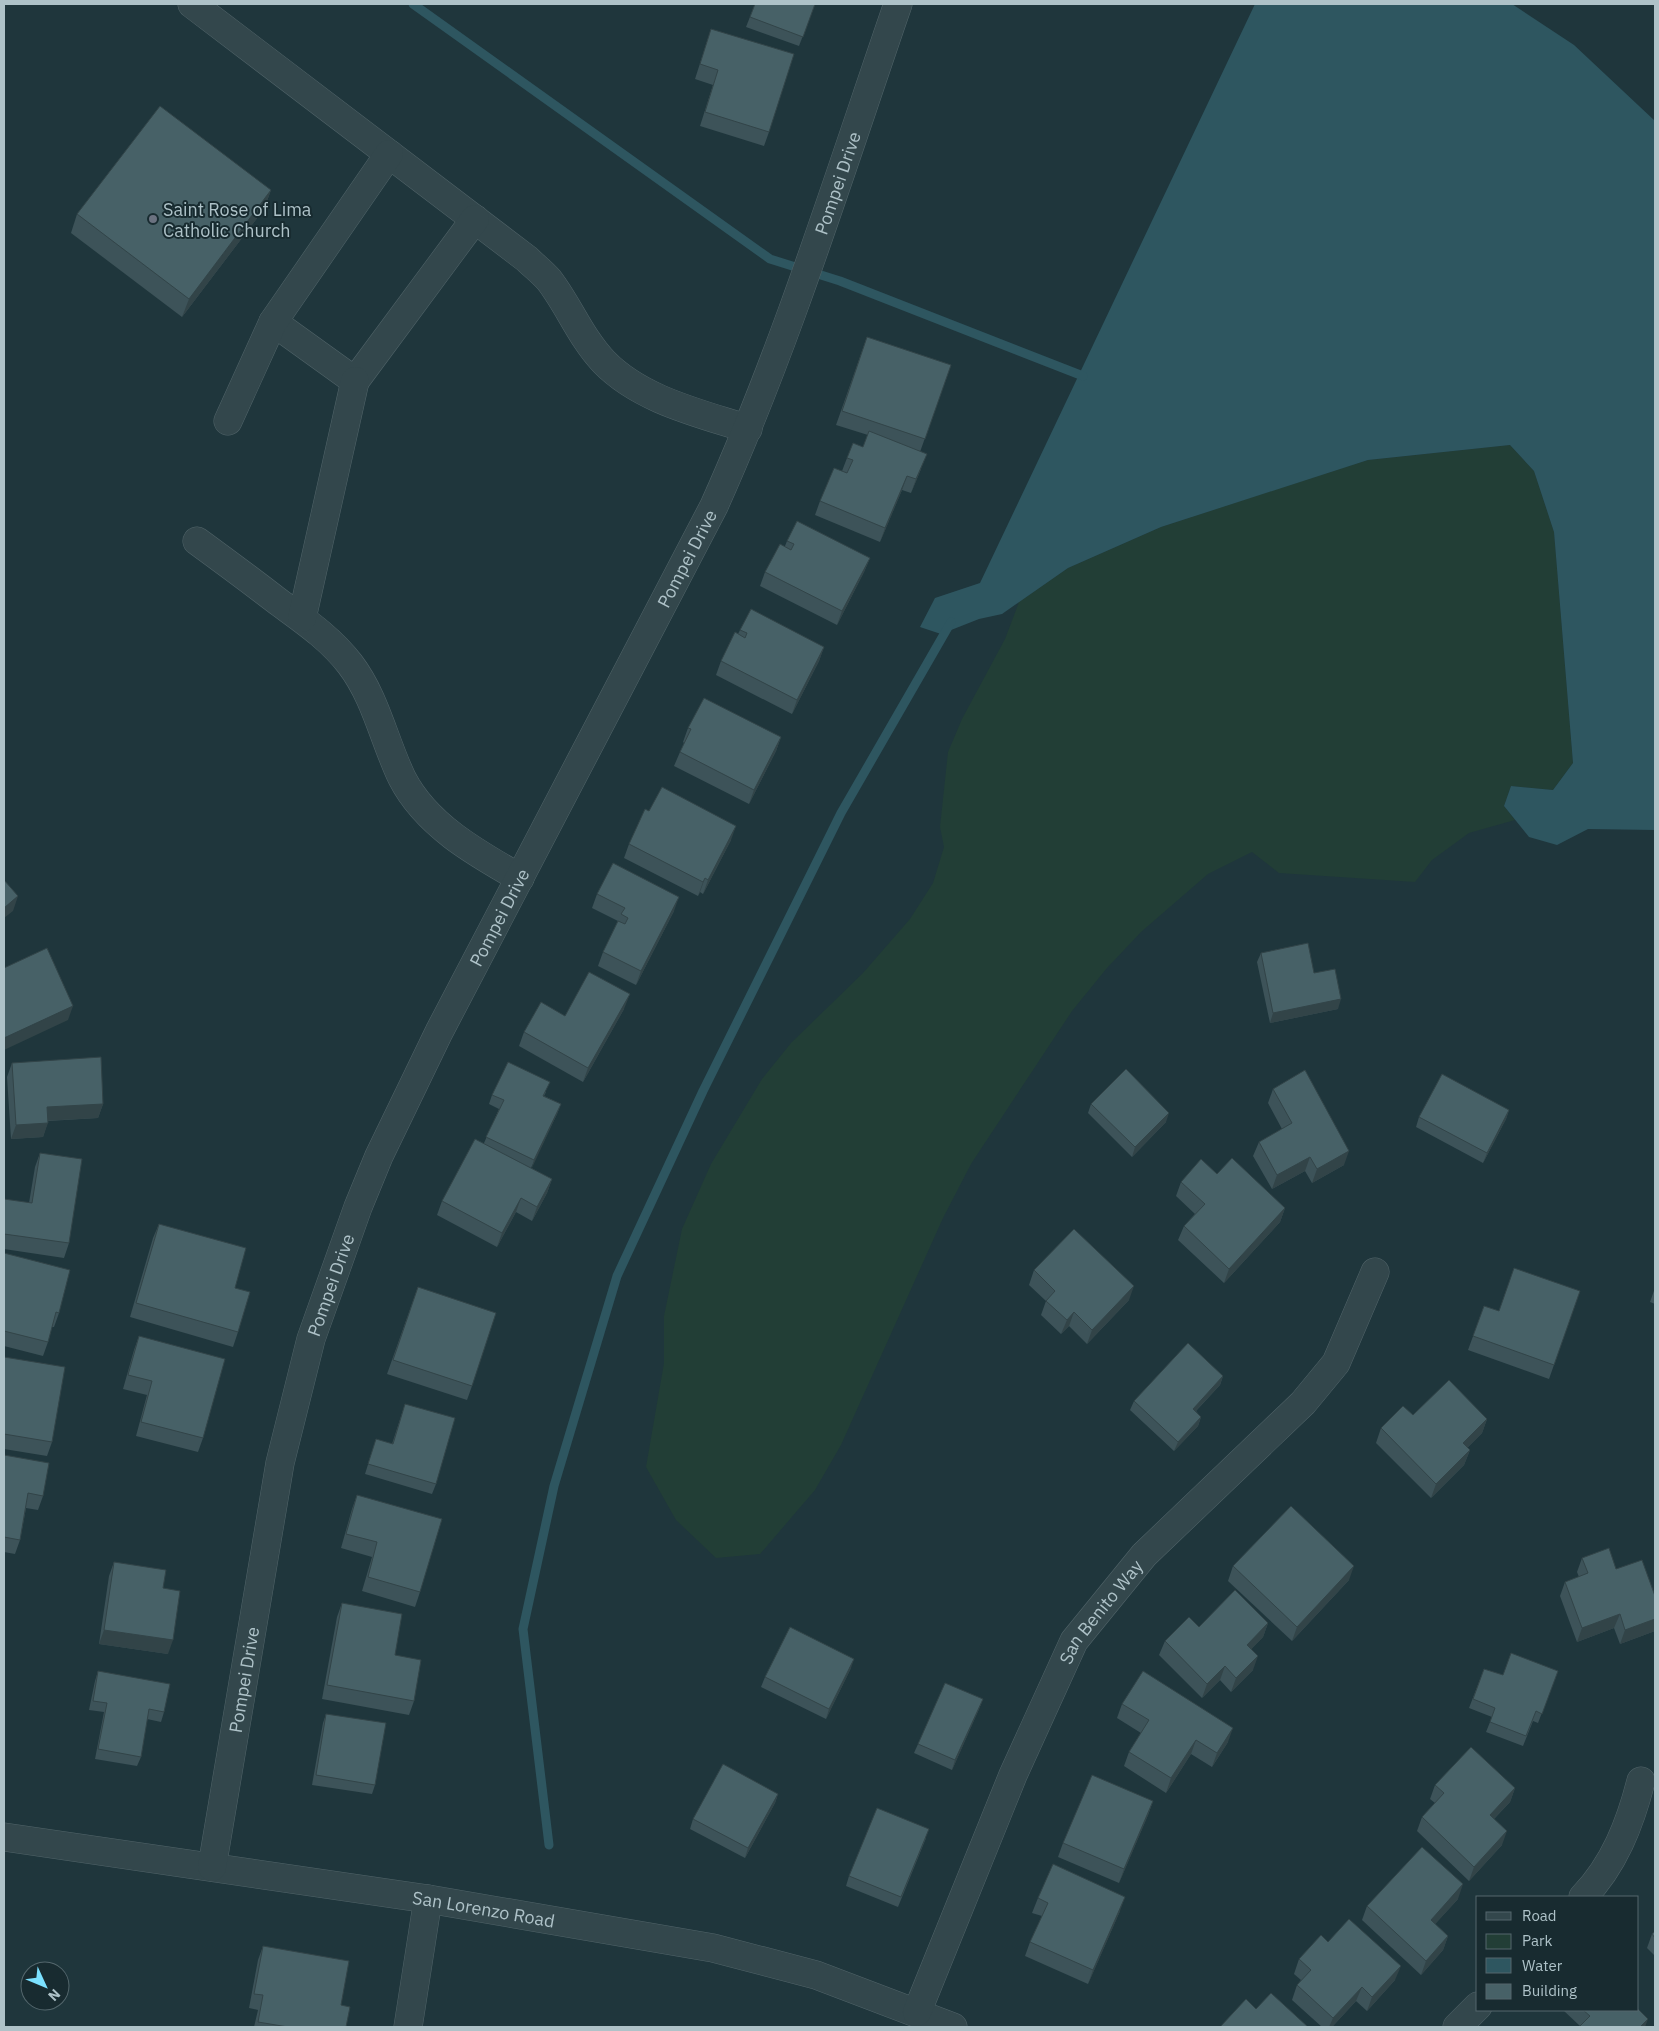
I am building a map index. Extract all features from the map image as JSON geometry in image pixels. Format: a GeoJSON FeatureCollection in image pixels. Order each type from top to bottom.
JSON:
{"type":"FeatureCollection","features":[{"type":"Feature","properties":{"kind":"street"},"geometry":{"type":"LineString","coordinates":[[192,4],[527,259],[548,280],[604,362],[644,391],[684,408],[748,429]]}},
{"type":"Feature","properties":{"kind":"street","name":"Pompei Drive"},"geometry":{"type":"LineString","coordinates":[[212,1867],[280,1463],[311,1339],[379,1156],[435,1040],[714,506],[748,429],[790,317],[898,4]]}},
{"type":"Feature","properties":{"kind":"street"},"geometry":{"type":"LineString","coordinates":[[228,421],[273,322],[389,154]]}},
{"type":"Feature","properties":{"kind":"street"},"geometry":{"type":"LineString","coordinates":[[302,618],[355,381],[475,219]]}},
{"type":"Feature","properties":{"kind":"street"},"geometry":{"type":"LineString","coordinates":[[273,322],[355,381]]}},
{"type":"Feature","properties":{"kind":"street"},"geometry":{"type":"LineString","coordinates":[[197,541],[302,618],[336,647],[352,666],[370,700],[403,779],[417,803],[461,842],[520,878]]}},
{"type":"Feature","properties":{"kind":"street","name":"San Benito Way"},"geometry":{"type":"LineString","coordinates":[[917,2012],[1012,1775],[1074,1641],[1144,1555],[1303,1403],[1336,1363],[1375,1272]]}},
{"type":"Feature","properties":{"kind":"street"},"geometry":{"type":"LineString","coordinates":[[1584,1896],[1606,1870],[1621,1842],[1633,1812],[1641,1781]]}},
{"type":"Feature","properties":{"kind":"street","name":"San Lorenzo Road"},"geometry":{"type":"LineString","coordinates":[[4,1836],[428,1899],[713,1948],[816,1976],[953,2027]]}},
{"type":"Feature","properties":{"kind":"street"},"geometry":{"type":"LineString","coordinates":[[408,2027],[428,1899]]}},
{"type":"Feature","properties":{"kind":"street"},"geometry":{"type":"LineString","coordinates":[[1457,2027],[1476,2008]]}},
{"type":"Feature","properties":{"kind":"green space"},"geometry":{"type":"Polygon","coordinates":[[[1510,445],[1534,471],[1554,532],[1573,763],[1553,790],[1511,786],[1504,806],[1515,820],[1469,833],[1432,860],[1415,882],[1279,873],[1252,852],[1208,874],[1141,932],[1107,968],[1072,1011],[971,1164],[943,1218],[841,1445],[815,1490],[760,1554],[716,1558],[676,1520],[646,1467],[664,1363],[664,1316],[682,1229],[711,1164],[762,1079],[791,1043],[863,973],[910,919],[933,883],[944,847],[940,827],[948,752],[962,719],[1005,639],[1019,602],[1068,568],[1161,527],[1368,460],[1510,445]]]}},
{"type":"Feature","properties":{"kind":"water"},"geometry":{"type":"Polygon","coordinates":[[[1255,4],[1512,4],[1574,45],[1655,121],[1655,830],[1588,829],[1557,845],[1529,837],[1504,806],[1511,786],[1553,790],[1573,763],[1554,532],[1534,471],[1510,445],[1368,460],[1161,527],[1068,568],[1002,614],[979,619],[941,634],[920,627],[935,598],[980,583],[1255,4]]]}},
{"type":"Feature","properties":{"kind":"building"},"geometry":{"type":"Polygon","coordinates":[[[755,4],[815,4],[803,37],[750,17],[755,4]]]}},
{"type":"Feature","properties":{"kind":"building"},"geometry":{"type":"Polygon","coordinates":[[[711,29],[794,54],[769,132],[705,112],[718,70],[700,64],[711,29]]]}},
{"type":"Feature","properties":{"kind":"building"},"geometry":{"type":"Polygon","coordinates":[[[160,106],[271,190],[189,299],[77,214],[160,106]]]}},
{"type":"Feature","properties":{"kind":"building"},"geometry":{"type":"Polygon","coordinates":[[[867,337],[951,365],[925,439],[842,411],[867,337]]]}},
{"type":"Feature","properties":{"kind":"building"},"geometry":{"type":"Polygon","coordinates":[[[869,431],[927,454],[916,479],[907,476],[885,528],[820,501],[834,468],[847,473],[853,460],[847,458],[853,443],[863,447],[869,431]]]}},
{"type":"Feature","properties":{"kind":"building"},"geometry":{"type":"Polygon","coordinates":[[[797,521],[870,558],[842,611],[765,572],[780,544],[791,550],[794,544],[787,541],[797,521]]]}},
{"type":"Feature","properties":{"kind":"building"},"geometry":{"type":"Polygon","coordinates":[[[751,609],[824,647],[797,700],[721,661],[735,632],[745,638],[747,633],[740,630],[751,609]]]}},
{"type":"Feature","properties":{"kind":"building"},"geometry":{"type":"Polygon","coordinates":[[[704,698],[781,737],[754,790],[680,752],[691,729],[688,728],[704,698]]]}},
{"type":"Feature","properties":{"kind":"building"},"geometry":{"type":"Polygon","coordinates":[[[662,787],[736,826],[708,880],[705,878],[703,882],[629,844],[645,809],[649,811],[662,787]]]}},
{"type":"Feature","properties":{"kind":"building"},"geometry":{"type":"Polygon","coordinates":[[[613,863],[679,897],[641,971],[603,952],[618,921],[625,924],[628,918],[621,914],[625,908],[597,894],[613,863]]]}},
{"type":"Feature","properties":{"kind":"building"},"geometry":{"type":"Polygon","coordinates":[[[4,880],[18,896],[4,908],[4,880]]]}},
{"type":"Feature","properties":{"kind":"building"},"geometry":{"type":"Polygon","coordinates":[[[1308,943],[1314,973],[1335,969],[1341,999],[1273,1013],[1261,953],[1308,943]]]}},
{"type":"Feature","properties":{"kind":"building"},"geometry":{"type":"Polygon","coordinates":[[[47,948],[73,1006],[4,1038],[4,968],[47,948]]]}},
{"type":"Feature","properties":{"kind":"building"},"geometry":{"type":"Polygon","coordinates":[[[589,972],[630,994],[588,1068],[524,1032],[541,1002],[565,1016],[589,972]]]}},
{"type":"Feature","properties":{"kind":"building"},"geometry":{"type":"Polygon","coordinates":[[[101,1057],[103,1104],[47,1107],[48,1123],[16,1125],[12,1063],[101,1057]]]}},
{"type":"Feature","properties":{"kind":"building"},"geometry":{"type":"Polygon","coordinates":[[[508,1062],[550,1082],[543,1096],[561,1104],[534,1160],[486,1137],[504,1100],[492,1095],[508,1062]]]}},
{"type":"Feature","properties":{"kind":"building"},"geometry":{"type":"Polygon","coordinates":[[[1126,1069],[1169,1113],[1135,1147],[1091,1104],[1126,1069]]]}},
{"type":"Feature","properties":{"kind":"building"},"geometry":{"type":"Polygon","coordinates":[[[1305,1070],[1349,1151],[1317,1169],[1310,1157],[1277,1175],[1259,1142],[1292,1123],[1273,1089],[1305,1070]]]}},
{"type":"Feature","properties":{"kind":"building"},"geometry":{"type":"Polygon","coordinates":[[[1442,1074],[1509,1110],[1487,1153],[1419,1117],[1442,1074]]]}},
{"type":"Feature","properties":{"kind":"building"},"geometry":{"type":"Polygon","coordinates":[[[475,1139],[552,1179],[537,1207],[521,1198],[502,1233],[442,1201],[475,1139]]]}},
{"type":"Feature","properties":{"kind":"building"},"geometry":{"type":"Polygon","coordinates":[[[40,1153],[82,1159],[69,1243],[4,1234],[4,1199],[32,1203],[40,1153]]]}},
{"type":"Feature","properties":{"kind":"building"},"geometry":{"type":"Polygon","coordinates":[[[1232,1158],[1285,1208],[1229,1269],[1184,1226],[1205,1204],[1181,1182],[1201,1159],[1217,1174],[1232,1158]]]}},
{"type":"Feature","properties":{"kind":"building"},"geometry":{"type":"Polygon","coordinates":[[[159,1224],[246,1248],[235,1288],[250,1292],[238,1332],[136,1303],[159,1224]]]}},
{"type":"Feature","properties":{"kind":"building"},"geometry":{"type":"Polygon","coordinates":[[[1074,1229],[1134,1286],[1092,1330],[1074,1312],[1067,1320],[1046,1301],[1055,1291],[1034,1270],[1074,1229]]]}},
{"type":"Feature","properties":{"kind":"building"},"geometry":{"type":"Polygon","coordinates":[[[4,1253],[70,1270],[59,1313],[56,1312],[48,1342],[4,1331],[4,1253]]]}},
{"type":"Feature","properties":{"kind":"building"},"geometry":{"type":"Polygon","coordinates":[[[1514,1268],[1580,1291],[1554,1365],[1473,1336],[1484,1306],[1499,1311],[1514,1268]]]}},
{"type":"Feature","properties":{"kind":"building"},"geometry":{"type":"Polygon","coordinates":[[[418,1287],[496,1313],[472,1386],[393,1360],[418,1287]]]}},
{"type":"Feature","properties":{"kind":"building"},"geometry":{"type":"Polygon","coordinates":[[[139,1336],[225,1359],[203,1438],[141,1422],[152,1381],[128,1375],[139,1336]]]}},
{"type":"Feature","properties":{"kind":"building"},"geometry":{"type":"Polygon","coordinates":[[[1188,1343],[1223,1376],[1193,1409],[1201,1417],[1178,1442],[1134,1401],[1188,1343]]]}},
{"type":"Feature","properties":{"kind":"building"},"geometry":{"type":"Polygon","coordinates":[[[4,1357],[65,1367],[52,1442],[4,1434],[4,1357]]]}},
{"type":"Feature","properties":{"kind":"building"},"geometry":{"type":"Polygon","coordinates":[[[1449,1380],[1487,1419],[1463,1443],[1470,1450],[1436,1484],[1381,1428],[1403,1406],[1413,1415],[1449,1380]]]}},
{"type":"Feature","properties":{"kind":"building"},"geometry":{"type":"Polygon","coordinates":[[[405,1404],[455,1418],[436,1484],[368,1464],[376,1439],[393,1444],[405,1404]]]}},
{"type":"Feature","properties":{"kind":"building"},"geometry":{"type":"Polygon","coordinates":[[[4,1455],[49,1463],[43,1496],[28,1493],[20,1540],[4,1537],[4,1455]]]}},
{"type":"Feature","properties":{"kind":"building"},"geometry":{"type":"Polygon","coordinates":[[[357,1495],[442,1519],[420,1592],[368,1577],[377,1542],[346,1534],[357,1495]]]}},
{"type":"Feature","properties":{"kind":"building"},"geometry":{"type":"Polygon","coordinates":[[[1291,1506],[1354,1566],[1297,1627],[1233,1566],[1291,1506]]]}},
{"type":"Feature","properties":{"kind":"building"},"geometry":{"type":"Polygon","coordinates":[[[1609,1548],[1616,1569],[1642,1560],[1655,1596],[1655,1619],[1625,1630],[1620,1614],[1582,1628],[1565,1582],[1588,1573],[1582,1558],[1609,1548]]]}},
{"type":"Feature","properties":{"kind":"building"},"geometry":{"type":"Polygon","coordinates":[[[114,1562],[166,1570],[163,1588],[180,1591],[173,1640],[104,1630],[114,1562]]]}},
{"type":"Feature","properties":{"kind":"building"},"geometry":{"type":"Polygon","coordinates":[[[1235,1590],[1268,1623],[1247,1645],[1258,1656],[1236,1678],[1225,1666],[1207,1684],[1165,1641],[1189,1617],[1199,1627],[1235,1590]]]}},
{"type":"Feature","properties":{"kind":"building"},"geometry":{"type":"Polygon","coordinates":[[[342,1603],[402,1614],[395,1655],[421,1660],[414,1701],[327,1685],[342,1603]]]}},
{"type":"Feature","properties":{"kind":"building"},"geometry":{"type":"Polygon","coordinates":[[[790,1627],[854,1659],[829,1709],[765,1677],[790,1627]]]}},
{"type":"Feature","properties":{"kind":"building"},"geometry":{"type":"Polygon","coordinates":[[[1511,1653],[1558,1671],[1542,1714],[1536,1711],[1526,1736],[1490,1722],[1495,1708],[1473,1699],[1484,1669],[1503,1675],[1511,1653]]]}},
{"type":"Feature","properties":{"kind":"building"},"geometry":{"type":"Polygon","coordinates":[[[98,1671],[170,1684],[164,1712],[149,1709],[141,1757],[98,1749],[107,1703],[93,1701],[98,1671]]]}},
{"type":"Feature","properties":{"kind":"building"},"geometry":{"type":"Polygon","coordinates":[[[1143,1671],[1233,1728],[1217,1753],[1196,1740],[1171,1778],[1129,1752],[1149,1720],[1122,1704],[1143,1671]]]}},
{"type":"Feature","properties":{"kind":"building"},"geometry":{"type":"Polygon","coordinates":[[[945,1683],[983,1699],[955,1760],[918,1744],[945,1683]]]}},
{"type":"Feature","properties":{"kind":"building"},"geometry":{"type":"Polygon","coordinates":[[[326,1714],[386,1723],[375,1785],[316,1775],[326,1714]]]}},
{"type":"Feature","properties":{"kind":"building"},"geometry":{"type":"Polygon","coordinates":[[[1471,1747],[1515,1788],[1490,1815],[1507,1831],[1474,1867],[1422,1817],[1444,1793],[1435,1785],[1471,1747]]]}},
{"type":"Feature","properties":{"kind":"building"},"geometry":{"type":"Polygon","coordinates":[[[723,1764],[778,1794],[748,1848],[693,1819],[723,1764]]]}},
{"type":"Feature","properties":{"kind":"building"},"geometry":{"type":"Polygon","coordinates":[[[1092,1775],[1153,1801],[1124,1869],[1063,1843],[1092,1775]]]}},
{"type":"Feature","properties":{"kind":"building"},"geometry":{"type":"Polygon","coordinates":[[[877,1808],[929,1829],[901,1897],[849,1876],[877,1808]]]}},
{"type":"Feature","properties":{"kind":"building"},"geometry":{"type":"Polygon","coordinates":[[[1422,1847],[1463,1884],[1431,1920],[1448,1936],[1426,1961],[1367,1906],[1422,1847]]]}},
{"type":"Feature","properties":{"kind":"building"},"geometry":{"type":"Polygon","coordinates":[[[1053,1864],[1125,1897],[1093,1970],[1030,1942],[1048,1903],[1038,1898],[1053,1864]]]}},
{"type":"Feature","properties":{"kind":"building"},"geometry":{"type":"Polygon","coordinates":[[[1349,1919],[1401,1966],[1372,1997],[1362,1987],[1333,2018],[1297,1985],[1311,1970],[1299,1959],[1321,1935],[1328,1942],[1349,1919]]]}},
{"type":"Feature","properties":{"kind":"building"},"geometry":{"type":"Polygon","coordinates":[[[263,1946],[349,1961],[341,2005],[350,2007],[346,2027],[288,2027],[258,2022],[263,1995],[254,1994],[263,1946]]]}},
{"type":"Feature","properties":{"kind":"building"},"geometry":{"type":"Polygon","coordinates":[[[1271,1993],[1308,2027],[1220,2027],[1246,1999],[1256,2009],[1271,1993]]]}},
{"type":"Feature","properties":{"kind":"building"},"geometry":{"type":"Polygon","coordinates":[[[1639,2010],[1648,2019],[1640,2027],[1579,2027],[1590,2016],[1584,2011],[1639,2010]]]}},
{"type":"Feature","properties":{"kind":"waterway"},"geometry":{"type":"LineString","coordinates":[[413,4],[770,259],[840,281],[1083,376]]}},
{"type":"Feature","properties":{"kind":"waterway"},"geometry":{"type":"LineString","coordinates":[[549,1845],[523,1629],[554,1486],[617,1276],[703,1091],[841,813],[951,622]]}},
{"type":"Feature","properties":{"kind":"place","name":"Saint Rose of Lima Catholic Church"},"geometry":{"type":"Point","coordinates":[153,219]}}]}
